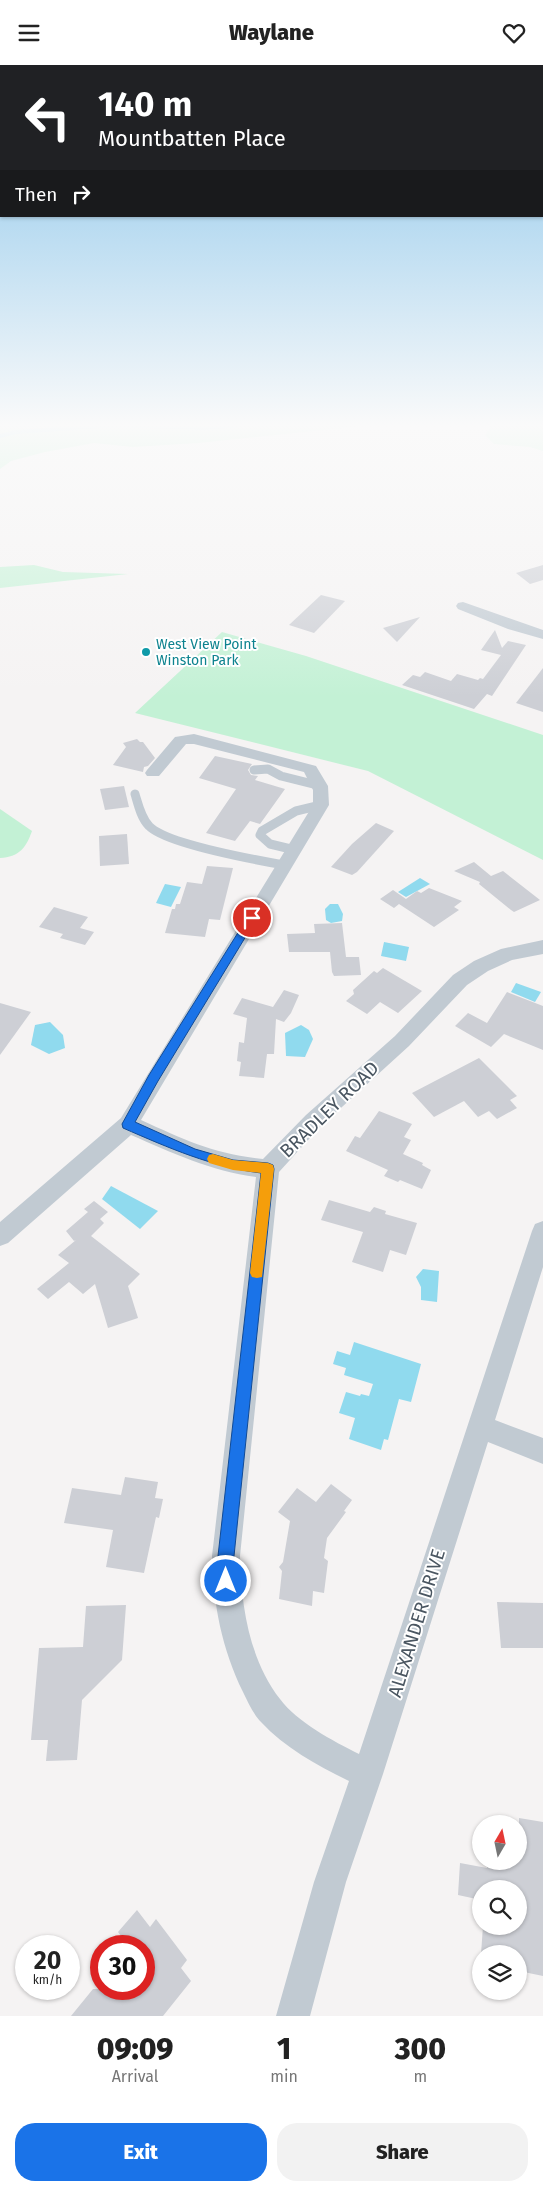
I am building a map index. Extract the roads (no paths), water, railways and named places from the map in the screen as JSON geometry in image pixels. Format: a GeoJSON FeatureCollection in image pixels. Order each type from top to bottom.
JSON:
{"type":"FeatureCollection","features":[{"type":"Feature","properties":{"kind":"street"},"geometry":{"type":"LineString","coordinates":[[463,606],[543,635]]}},
{"type":"Feature","properties":{"kind":"street"},"geometry":{"type":"LineString","coordinates":[[0,1236],[79,1169],[128,1124],[154,1078],[290,857],[321,796],[310,769],[194,739],[181,740],[153,773]]}},
{"type":"Feature","properties":{"kind":"street","name":"BRADLEY ROAD"},"geometry":{"type":"LineString","coordinates":[[368,1774],[331,1757],[301,1738],[270,1710],[244,1662],[231,1621],[226,1581],[226,1556],[268,1169],[313,1121],[402,1041],[460,980],[508,954],[543,947]]}},
{"type":"Feature","properties":{"kind":"street"},"geometry":{"type":"LineString","coordinates":[[128,1124],[192,1153],[233,1165],[268,1169]]}},
{"type":"Feature","properties":{"kind":"street","name":"ALEXANDER DRIVE"},"geometry":{"type":"LineString","coordinates":[[293,2016],[330,1883],[368,1774],[543,1231]]}},
{"type":"Feature","properties":{"kind":"street"},"geometry":{"type":"LineString","coordinates":[[479,1426],[543,1451]]}},
{"type":"Feature","properties":{"kind":"lane"},"geometry":{"type":"LineString","coordinates":[[254,770],[268,769],[321,796]]}},
{"type":"Feature","properties":{"kind":"lane"},"geometry":{"type":"LineString","coordinates":[[134,794],[149,826],[160,834],[210,848],[290,857]]}},
{"type":"Feature","properties":{"kind":"lane"},"geometry":{"type":"LineString","coordinates":[[290,857],[262,840],[260,835],[262,831],[321,796]]}},
{"type":"Feature","properties":{"kind":"water"},"geometry":{"type":"Polygon","coordinates":[[[420,878],[430,884],[406,897],[398,892],[420,878]]]}},
{"type":"Feature","properties":{"kind":"water"},"geometry":{"type":"Polygon","coordinates":[[[165,884],[181,887],[171,907],[156,903],[165,884]]]}},
{"type":"Feature","properties":{"kind":"water"},"geometry":{"type":"Polygon","coordinates":[[[330,904],[338,904],[343,914],[342,921],[331,923],[326,920],[325,909],[330,904]]]}},
{"type":"Feature","properties":{"kind":"water"},"geometry":{"type":"Polygon","coordinates":[[[384,942],[409,947],[406,961],[381,956],[384,942]]]}},
{"type":"Feature","properties":{"kind":"water"},"geometry":{"type":"Polygon","coordinates":[[[516,983],[541,992],[535,1002],[511,992],[516,983]]]}},
{"type":"Feature","properties":{"kind":"water"},"geometry":{"type":"Polygon","coordinates":[[[50,1022],[63,1035],[65,1048],[49,1054],[31,1045],[35,1025],[50,1022]]]}},
{"type":"Feature","properties":{"kind":"water"},"geometry":{"type":"Polygon","coordinates":[[[301,1025],[309,1030],[313,1039],[305,1057],[286,1056],[285,1033],[301,1025]]]}},
{"type":"Feature","properties":{"kind":"water"},"geometry":{"type":"Polygon","coordinates":[[[111,1186],[158,1211],[140,1229],[102,1199],[111,1186]]]}},
{"type":"Feature","properties":{"kind":"water"},"geometry":{"type":"Polygon","coordinates":[[[423,1269],[439,1271],[437,1302],[421,1300],[421,1287],[416,1277],[423,1269]]]}},
{"type":"Feature","properties":{"kind":"water"},"geometry":{"type":"Polygon","coordinates":[[[354,1342],[421,1364],[411,1402],[399,1399],[388,1440],[384,1439],[381,1450],[349,1439],[355,1418],[339,1413],[346,1392],[360,1396],[361,1394],[369,1396],[373,1384],[344,1375],[346,1368],[333,1364],[337,1351],[350,1355],[354,1342]]]}},
{"type":"Feature","properties":{"kind":"place","name":"West View Point Winston Park"},"geometry":{"type":"Point","coordinates":[146,652]}}]}
